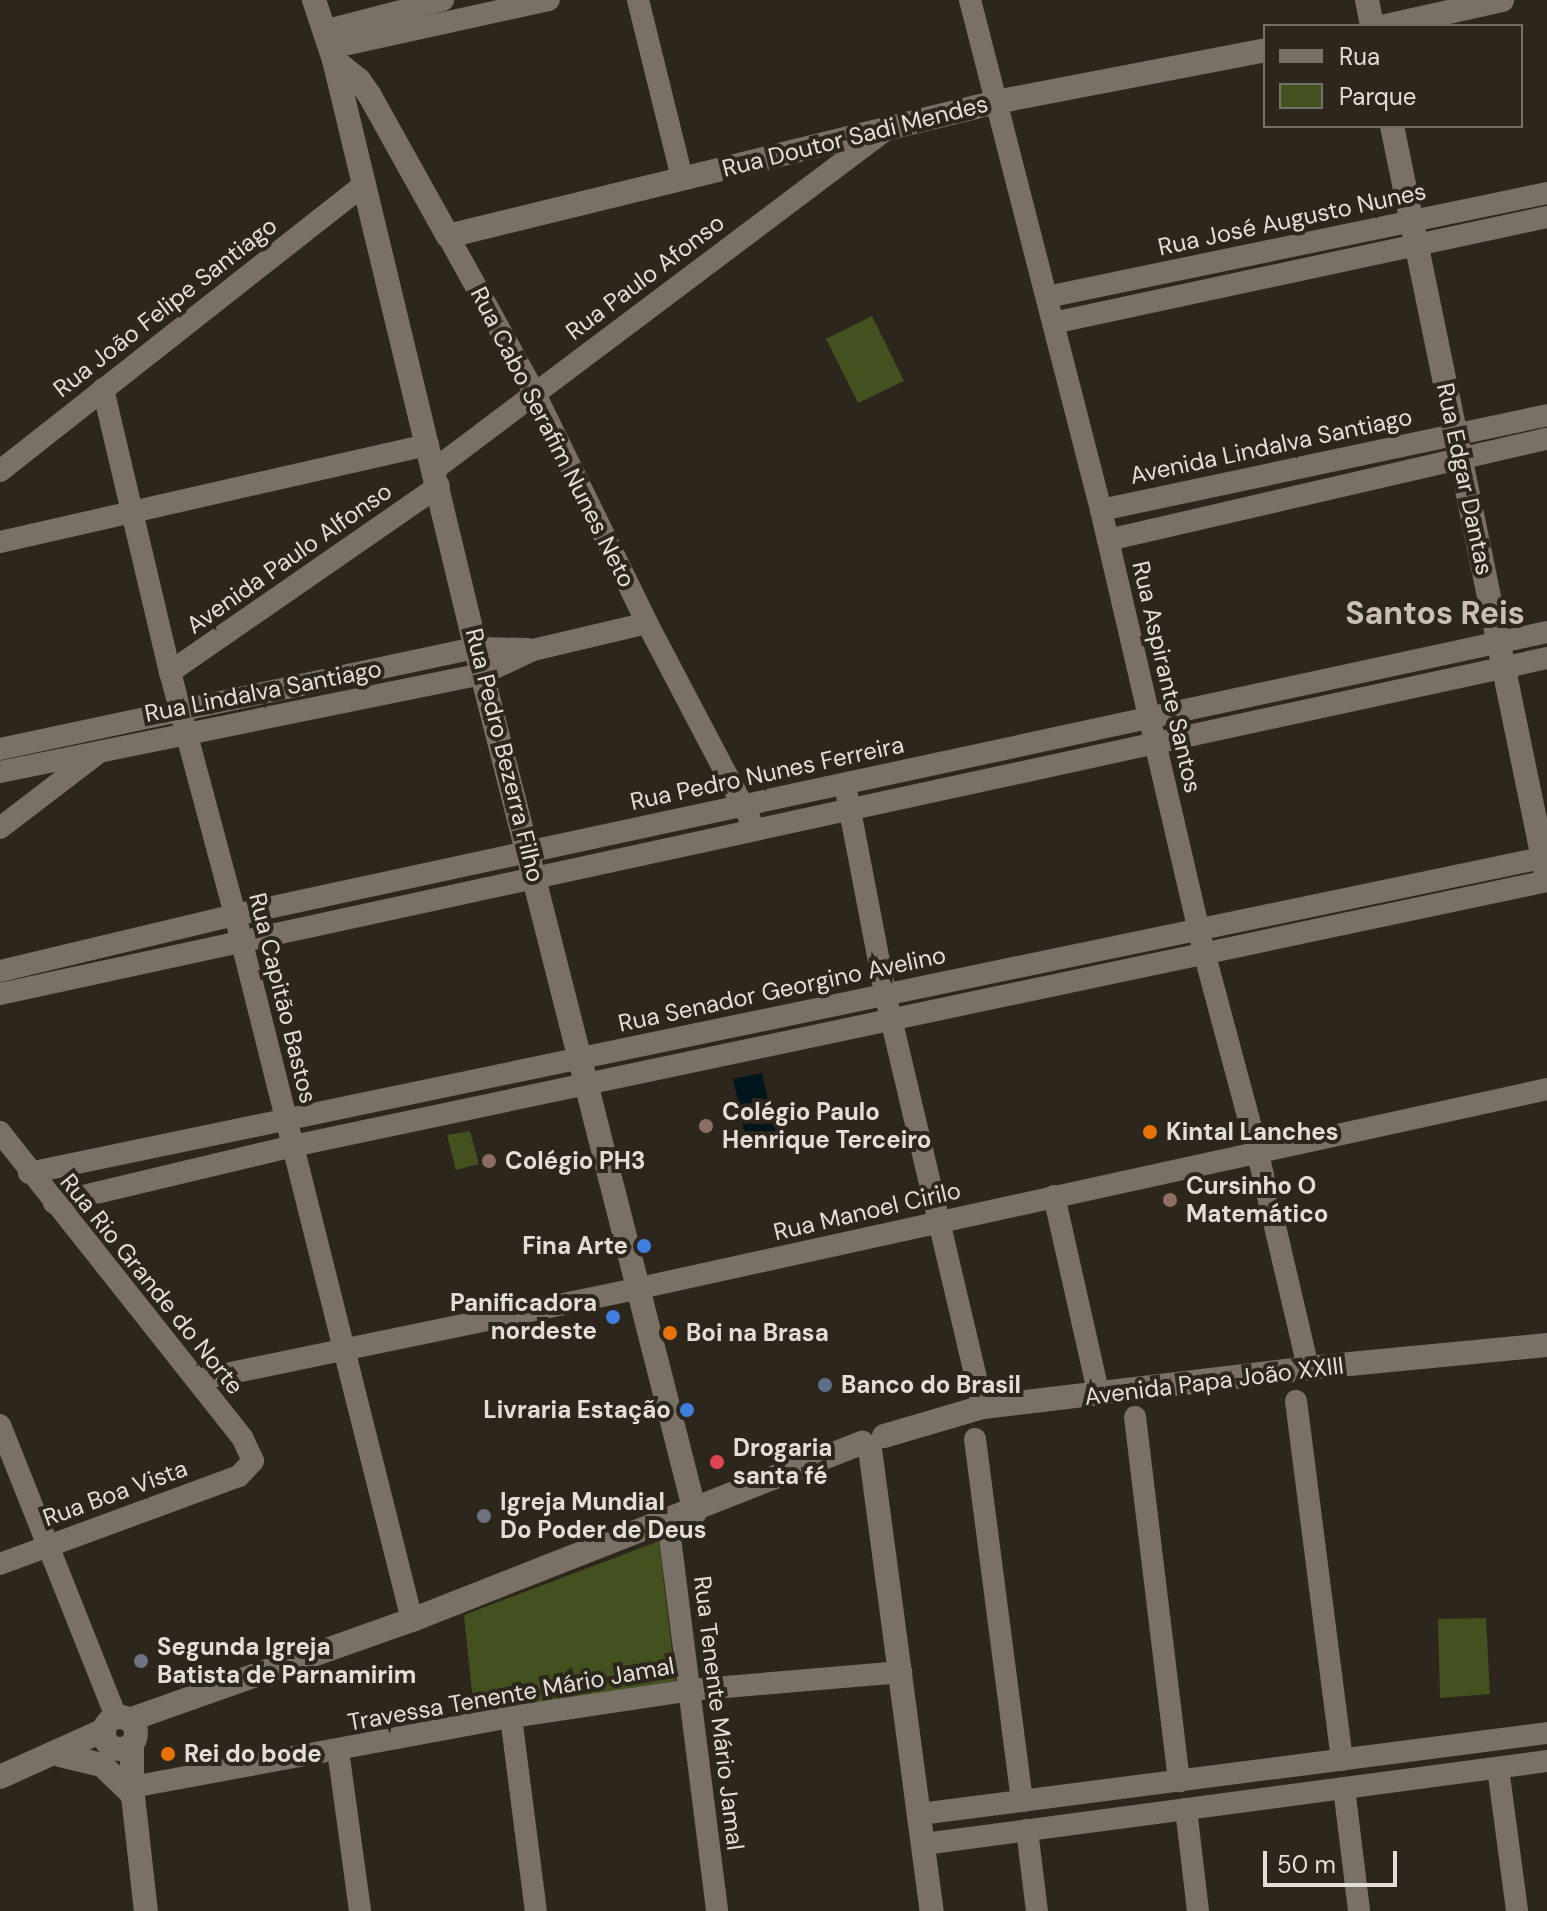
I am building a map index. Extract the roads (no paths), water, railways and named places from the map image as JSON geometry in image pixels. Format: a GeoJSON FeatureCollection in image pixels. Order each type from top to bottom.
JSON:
{"type":"FeatureCollection","features":[{"type":"Feature","properties":{"kind":"main road","name":"Rua Pedro Bezerra Filho"},"geometry":{"type":"LineString","coordinates":[[314,0],[329,46],[482,674],[537,878],[695,1512]]}},
{"type":"Feature","properties":{"kind":"main road"},"geometry":{"type":"LineString","coordinates":[[1367,0],[1372,24]]}},
{"type":"Feature","properties":{"kind":"main road"},"geometry":{"type":"LineString","coordinates":[[1395,24],[1502,0]]}},
{"type":"Feature","properties":{"kind":"main road","name":"Rua Cabo Serafim Nunes Neto"},"geometry":{"type":"LineString","coordinates":[[329,46],[370,96],[448,236]]}},
{"type":"Feature","properties":{"kind":"main road","name":"Rua Doutor Sadi Mendes"},"geometry":{"type":"LineString","coordinates":[[448,236],[996,102],[1263,50]]}},
{"type":"Feature","properties":{"kind":"main road","name":"Rua Edgar Dantas"},"geometry":{"type":"LineString","coordinates":[[1392,128],[1546,869]]}},
{"type":"Feature","properties":{"kind":"main road","name":"Avenida Papa João XXIII"},"geometry":{"type":"LineString","coordinates":[[0,1777],[121,1734],[176,1705],[412,1620],[872,1443],[983,1407],[1308,1368],[1547,1345]]}},
{"type":"Feature","properties":{"kind":"main road"},"geometry":{"type":"LineString","coordinates":[[872,1443],[932,1911]]}},
{"type":"Feature","properties":{"kind":"main road"},"geometry":{"type":"LineString","coordinates":[[121,1734],[133,1791],[146,1911]]}},
{"type":"Feature","properties":{"kind":"main road"},"geometry":{"type":"LineString","coordinates":[[55,1756],[102,1765],[133,1791]]}},
{"type":"Feature","properties":{"kind":"street"},"geometry":{"type":"LineString","coordinates":[[329,46],[444,7],[549,0]]}},
{"type":"Feature","properties":{"kind":"street"},"geometry":{"type":"LineString","coordinates":[[638,0],[682,178]]}},
{"type":"Feature","properties":{"kind":"street","name":"Rua Aspirante Santos"},"geometry":{"type":"LineString","coordinates":[[970,0],[1101,510],[1204,952],[1258,1154],[1308,1368]]}},
{"type":"Feature","properties":{"kind":"street","name":"Rua Paulo Afonso"},"geometry":{"type":"LineString","coordinates":[[0,542],[131,512],[434,467],[887,129]]}},
{"type":"Feature","properties":{"kind":"street","name":"Rua João Felipe Santiago"},"geometry":{"type":"LineString","coordinates":[[0,471],[363,185]]}},
{"type":"Feature","properties":{"kind":"street","name":"Rua José Augusto Nunes"},"geometry":{"type":"LineString","coordinates":[[1053,323],[1414,233],[1547,193]]}},
{"type":"Feature","properties":{"kind":"street","name":"Rua José Augusto Nunes"},"geometry":{"type":"LineString","coordinates":[[1047,297],[1414,233],[1547,217]]}},
{"type":"Feature","properties":{"kind":"street","name":"Rua Cabo Serafim Nunes Neto"},"geometry":{"type":"LineString","coordinates":[[448,236],[534,392],[647,623],[754,827]]}},
{"type":"Feature","properties":{"kind":"street","name":"Rua Capitão Bastos"},"geometry":{"type":"LineString","coordinates":[[103,389],[170,672],[242,942],[412,1620]]}},
{"type":"Feature","properties":{"kind":"street","name":"Avenida Lindalva Santiago"},"geometry":{"type":"LineString","coordinates":[[1101,510],[1547,415]]}},
{"type":"Feature","properties":{"kind":"street"},"geometry":{"type":"LineString","coordinates":[[1108,540],[1547,439]]}},
{"type":"Feature","properties":{"kind":"street","name":"Avenida Paulo Alfonso"},"geometry":{"type":"LineString","coordinates":[[170,672],[434,467]]}},
{"type":"Feature","properties":{"kind":"street","name":"Rua Lindalva Santiago"},"geometry":{"type":"LineString","coordinates":[[0,772],[187,731],[482,674],[533,650],[647,623]]}},
{"type":"Feature","properties":{"kind":"street","name":"Rua Pedro Nunes Ferreira"},"geometry":{"type":"LineString","coordinates":[[0,971],[235,915],[1547,632]]}},
{"type":"Feature","properties":{"kind":"street","name":"Rua Lindalva Santiago"},"geometry":{"type":"LineString","coordinates":[[0,749],[477,648],[533,650]]}},
{"type":"Feature","properties":{"kind":"street"},"geometry":{"type":"LineString","coordinates":[[0,994],[537,878],[754,827],[1158,745],[1547,658]]}},
{"type":"Feature","properties":{"kind":"street"},"geometry":{"type":"LineString","coordinates":[[0,828],[102,750]]}},
{"type":"Feature","properties":{"kind":"street"},"geometry":{"type":"LineString","coordinates":[[845,783],[885,993],[983,1407]]}},
{"type":"Feature","properties":{"kind":"street"},"geometry":{"type":"LineString","coordinates":[[54,1203],[293,1146],[892,1022],[1204,952],[1546,869]]}},
{"type":"Feature","properties":{"kind":"street","name":"Rua Senador Georgino Avelino"},"geometry":{"type":"LineString","coordinates":[[29,1173],[1199,930],[1546,869]]}},
{"type":"Feature","properties":{"kind":"street"},"geometry":{"type":"LineString","coordinates":[[420,875],[426,902]]}},
{"type":"Feature","properties":{"kind":"street"},"geometry":{"type":"LineString","coordinates":[[50,960],[54,982]]}},
{"type":"Feature","properties":{"kind":"street","name":"Rua Manoel Cirilo"},"geometry":{"type":"LineString","coordinates":[[197,1380],[640,1288],[1547,1089]]}},
{"type":"Feature","properties":{"kind":"street","name":"Rua Rio Grande do Norte"},"geometry":{"type":"LineString","coordinates":[[0,1132],[29,1173],[251,1450],[253,1461],[248,1469]]}},
{"type":"Feature","properties":{"kind":"street"},"geometry":{"type":"LineString","coordinates":[[1054,1196],[1099,1395]]}},
{"type":"Feature","properties":{"kind":"street"},"geometry":{"type":"LineString","coordinates":[[1296,1401],[1342,1760]]}},
{"type":"Feature","properties":{"kind":"street"},"geometry":{"type":"LineString","coordinates":[[1135,1417],[1179,1781]]}},
{"type":"Feature","properties":{"kind":"street"},"geometry":{"type":"LineString","coordinates":[[0,1425],[50,1545],[121,1734]]}},
{"type":"Feature","properties":{"kind":"street"},"geometry":{"type":"LineString","coordinates":[[975,1439],[1022,1801]]}},
{"type":"Feature","properties":{"kind":"street","name":"Rua Boa Vista"},"geometry":{"type":"LineString","coordinates":[[0,1564],[248,1469]]}},
{"type":"Feature","properties":{"kind":"street","name":"Rua Tenente Mário Jamal"},"geometry":{"type":"LineString","coordinates":[[668,1522],[717,1911]]}},
{"type":"Feature","properties":{"kind":"street","name":"Travessa Tenente Mário Jamal"},"geometry":{"type":"LineString","coordinates":[[133,1791],[511,1717],[691,1690],[901,1672]]}},
{"type":"Feature","properties":{"kind":"street"},"geometry":{"type":"LineString","coordinates":[[511,1717],[536,1911]]}},
{"type":"Feature","properties":{"kind":"street"},"geometry":{"type":"LineString","coordinates":[[920,1814],[1547,1733]]}},
{"type":"Feature","properties":{"kind":"street"},"geometry":{"type":"LineString","coordinates":[[338,1750],[360,1911]]}},
{"type":"Feature","properties":{"kind":"street"},"geometry":{"type":"LineString","coordinates":[[1404,1752],[1407,1780]]}},
{"type":"Feature","properties":{"kind":"street"},"geometry":{"type":"LineString","coordinates":[[924,1844],[1547,1761]]}},
{"type":"Feature","properties":{"kind":"street"},"geometry":{"type":"LineString","coordinates":[[1498,1768],[1517,1911]]}},
{"type":"Feature","properties":{"kind":"street"},"geometry":{"type":"LineString","coordinates":[[1246,1772],[1250,1801]]}},
{"type":"Feature","properties":{"kind":"street"},"geometry":{"type":"LineString","coordinates":[[1344,1788],[1359,1911]]}},
{"type":"Feature","properties":{"kind":"street"},"geometry":{"type":"LineString","coordinates":[[1085,1793],[1089,1822]]}},
{"type":"Feature","properties":{"kind":"street"},"geometry":{"type":"LineString","coordinates":[[1186,1809],[1198,1911]]}},
{"type":"Feature","properties":{"kind":"street"},"geometry":{"type":"LineString","coordinates":[[1027,1830],[1037,1911]]}},
{"type":"Feature","properties":{"kind":"place","name":"Colégio Paulo Henrique Terceiro"},"geometry":{"type":"Point","coordinates":[706,1126]}},
{"type":"Feature","properties":{"kind":"place","name":"Kintal Lanches"},"geometry":{"type":"Point","coordinates":[1150,1132]}},
{"type":"Feature","properties":{"kind":"place","name":"Colégio PH3"},"geometry":{"type":"Point","coordinates":[489,1161]}},
{"type":"Feature","properties":{"kind":"place","name":"Cursinho O Matemático"},"geometry":{"type":"Point","coordinates":[1170,1200]}},
{"type":"Feature","properties":{"kind":"place","name":"Fina Arte"},"geometry":{"type":"Point","coordinates":[644,1246]}},
{"type":"Feature","properties":{"kind":"place","name":"Panificadora nordeste"},"geometry":{"type":"Point","coordinates":[613,1317]}},
{"type":"Feature","properties":{"kind":"place","name":"Boi na Brasa"},"geometry":{"type":"Point","coordinates":[670,1333]}},
{"type":"Feature","properties":{"kind":"place","name":"Banco do Brasil"},"geometry":{"type":"Point","coordinates":[825,1385]}},
{"type":"Feature","properties":{"kind":"place","name":"Livraria Estação"},"geometry":{"type":"Point","coordinates":[687,1410]}},
{"type":"Feature","properties":{"kind":"place","name":"Drogaria santa fé"},"geometry":{"type":"Point","coordinates":[717,1462]}},
{"type":"Feature","properties":{"kind":"place","name":"Igreja Mundial Do Poder de Deus"},"geometry":{"type":"Point","coordinates":[484,1516]}},
{"type":"Feature","properties":{"kind":"place","name":"Segunda Igreja Batista de Parnamirim"},"geometry":{"type":"Point","coordinates":[141,1661]}},
{"type":"Feature","properties":{"kind":"place","name":"Rei do bode"},"geometry":{"type":"Point","coordinates":[168,1754]}},
{"type":"Feature","properties":{"kind":"district","name":"Santos Reis"},"geometry":{"type":"Point","coordinates":[1435,613]}}]}
